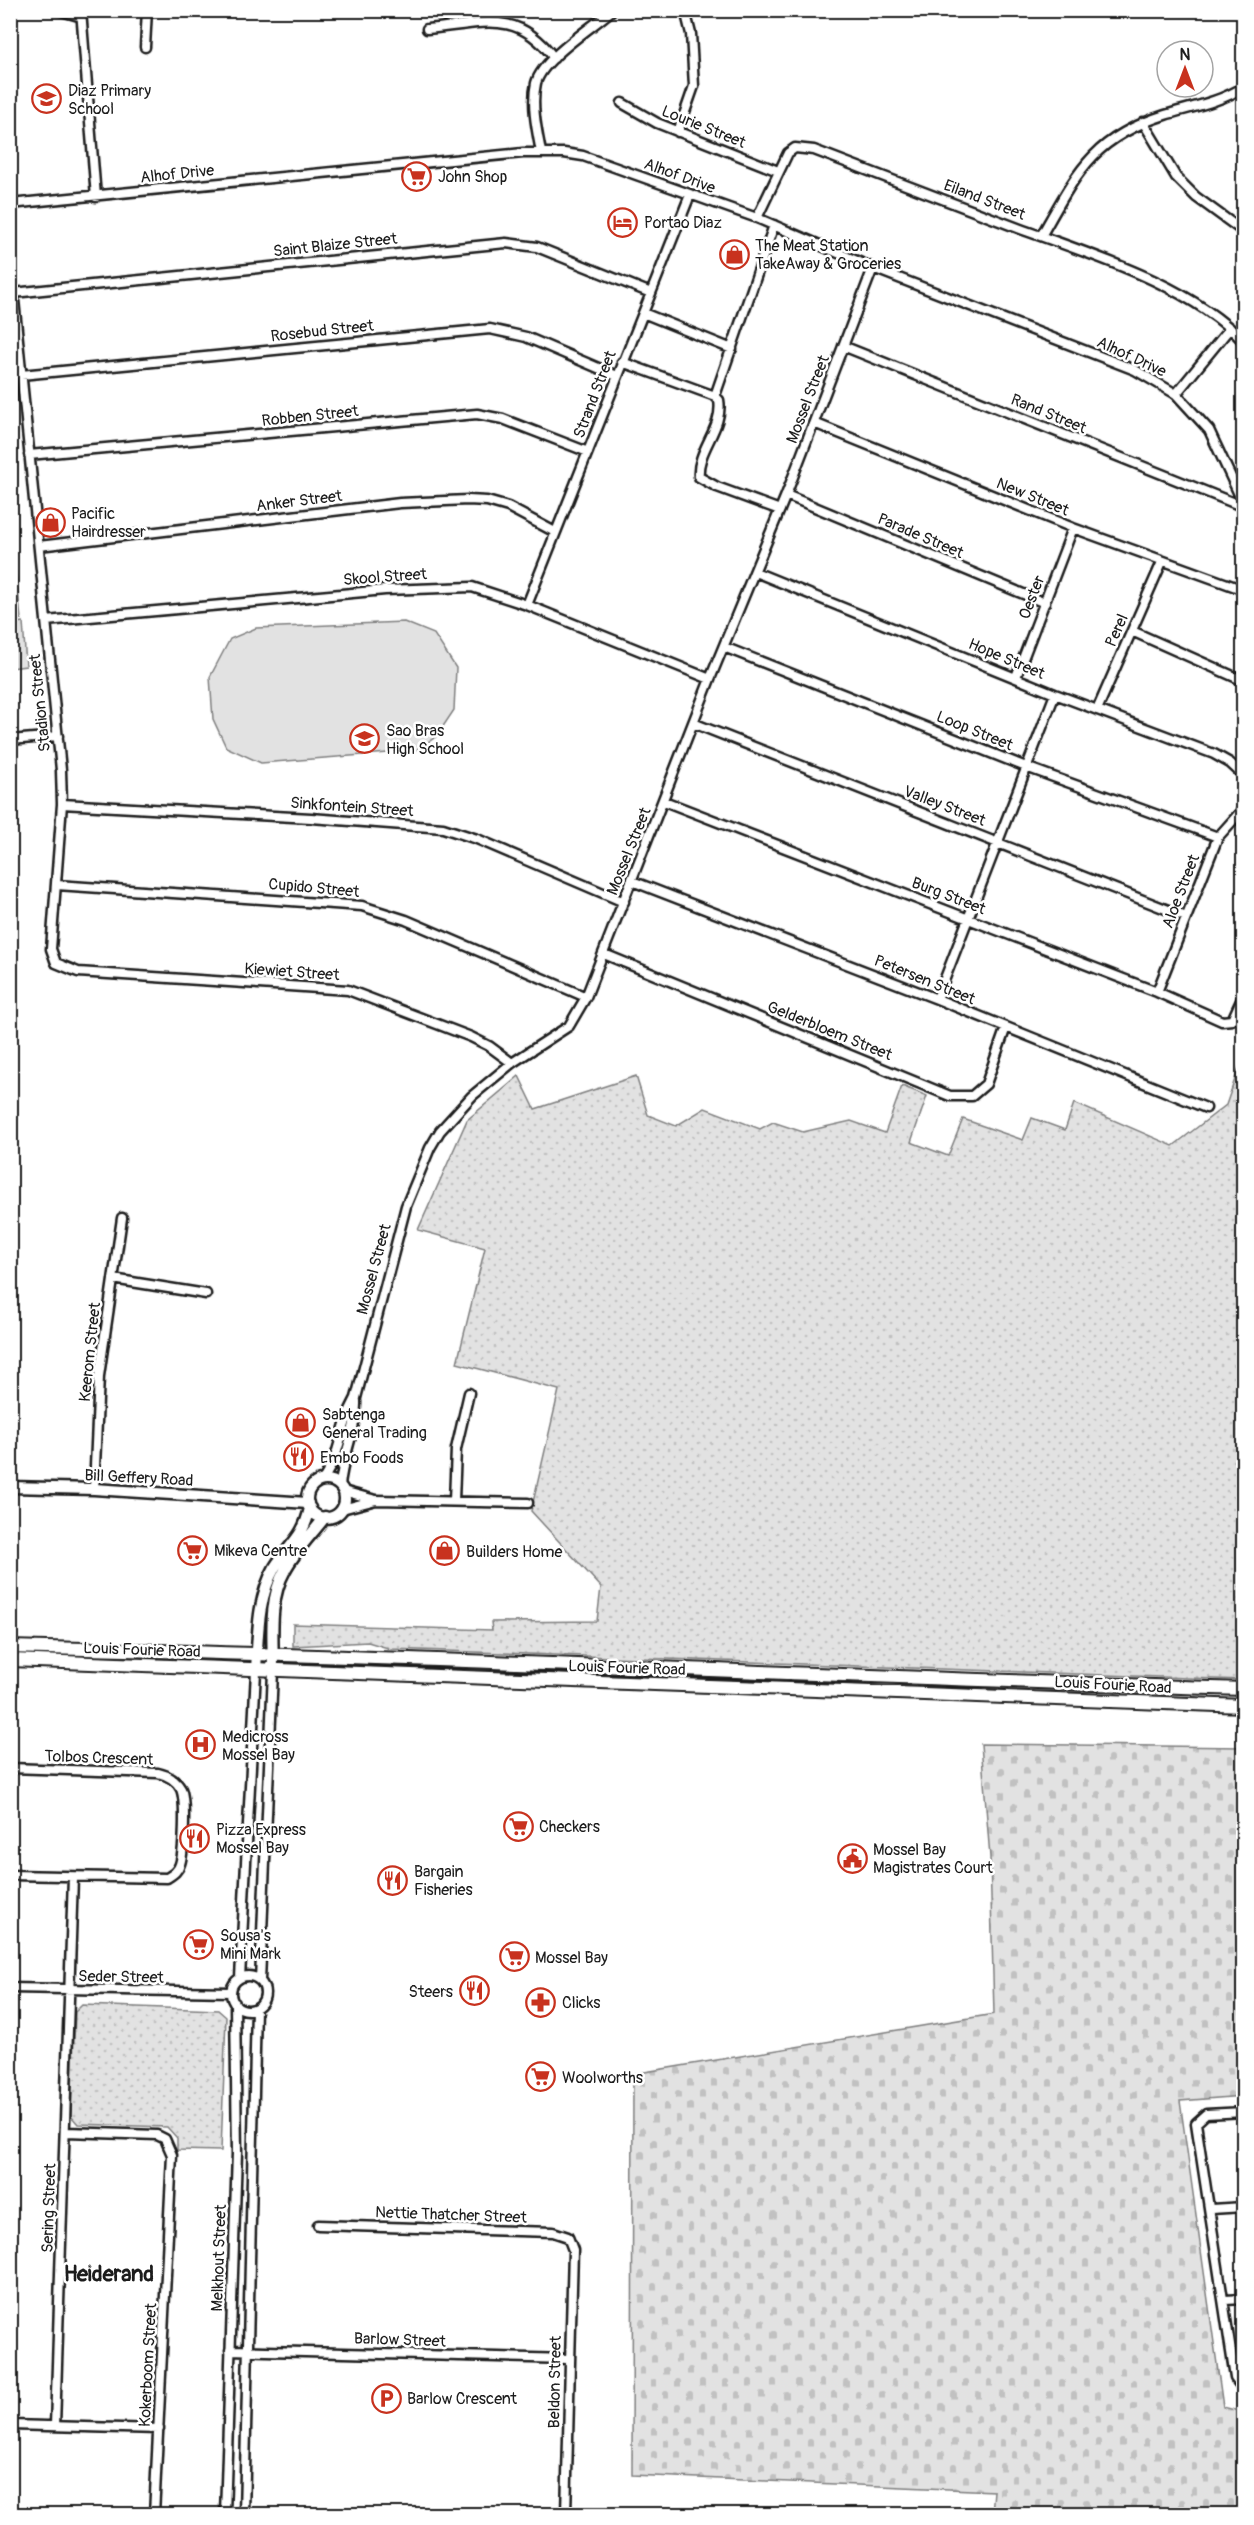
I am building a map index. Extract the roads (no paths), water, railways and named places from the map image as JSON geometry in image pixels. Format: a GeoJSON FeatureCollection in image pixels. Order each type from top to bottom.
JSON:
{"type":"FeatureCollection","features":[{"type":"Feature","properties":{"kind":"main road","name":"Louis Fourie Road"},"geometry":{"type":"LineString","coordinates":[[10,1647],[273,1653],[629,1669],[1244,1689]]}},
{"type":"Feature","properties":{"kind":"main road","name":"Louis Fourie Road"},"geometry":{"type":"LineString","coordinates":[[10,1660],[256,1671],[1244,1706]]}},
{"type":"Feature","properties":{"kind":"street"},"geometry":{"type":"LineString","coordinates":[[58,10],[81,14],[96,196]]}},
{"type":"Feature","properties":{"kind":"street"},"geometry":{"type":"LineString","coordinates":[[145,47],[147,10]]}},
{"type":"Feature","properties":{"kind":"street"},"geometry":{"type":"LineString","coordinates":[[541,152],[536,119],[536,84],[542,72],[554,58],[612,10]]}},
{"type":"Feature","properties":{"kind":"street"},"geometry":{"type":"LineString","coordinates":[[678,132],[692,96],[695,76],[691,34],[685,10]]}},
{"type":"Feature","properties":{"kind":"street"},"geometry":{"type":"LineString","coordinates":[[428,29],[509,23],[533,34],[554,58]]}},
{"type":"Feature","properties":{"kind":"street"},"geometry":{"type":"LineString","coordinates":[[1041,236],[1081,168],[1098,149],[1118,134],[1143,122],[1218,100],[1244,87]]}},
{"type":"Feature","properties":{"kind":"street","name":"Lourie Street"},"geometry":{"type":"LineString","coordinates":[[622,103],[637,113],[678,132],[778,171]]}},
{"type":"Feature","properties":{"kind":"street"},"geometry":{"type":"LineString","coordinates":[[1143,122],[1176,177],[1196,197],[1244,231]]}},
{"type":"Feature","properties":{"kind":"street","name":"Eiland Street"},"geometry":{"type":"LineString","coordinates":[[757,218],[788,153],[795,148],[804,147],[1041,236],[1182,294],[1230,328],[1244,342]]}},
{"type":"Feature","properties":{"kind":"street","name":"Alhof Drive"},"geometry":{"type":"LineString","coordinates":[[10,204],[541,152],[583,156],[757,218],[873,268],[1135,370],[1176,394],[1209,430],[1244,506]]}},
{"type":"Feature","properties":{"kind":"street","name":"Strand Street"},"geometry":{"type":"LineString","coordinates":[[527,605],[690,195]]}},
{"type":"Feature","properties":{"kind":"street"},"geometry":{"type":"LineString","coordinates":[[716,396],[774,225]]}},
{"type":"Feature","properties":{"kind":"street","name":"Saint Blaize Street"},"geometry":{"type":"LineString","coordinates":[[13,293],[506,243],[537,247],[651,293]]}},
{"type":"Feature","properties":{"kind":"street","name":"Stadion Street"},"geometry":{"type":"LineString","coordinates":[[10,260],[58,736],[62,804],[51,949],[56,963]]}},
{"type":"Feature","properties":{"kind":"street","name":"Mossel Street"},"geometry":{"type":"LineString","coordinates":[[356,1398],[406,1206],[430,1148],[440,1131],[465,1103],[512,1063],[569,1026],[586,997],[710,679],[786,495],[873,268]]}},
{"type":"Feature","properties":{"kind":"street"},"geometry":{"type":"LineString","coordinates":[[643,313],[732,349]]}},
{"type":"Feature","properties":{"kind":"street"},"geometry":{"type":"LineString","coordinates":[[1176,394],[1230,328]]}},
{"type":"Feature","properties":{"kind":"street","name":"Rosebud Street"},"geometry":{"type":"LineString","coordinates":[[21,375],[490,329],[510,331],[617,376]]}},
{"type":"Feature","properties":{"kind":"street","name":"Rand Street"},"geometry":{"type":"LineString","coordinates":[[843,346],[1244,506]]}},
{"type":"Feature","properties":{"kind":"street"},"geometry":{"type":"LineString","coordinates":[[622,362],[716,396],[720,404],[720,415],[699,464],[699,477],[717,487],[780,510]]}},
{"type":"Feature","properties":{"kind":"street","name":"Robben Street"},"geometry":{"type":"LineString","coordinates":[[29,455],[477,414],[503,419],[588,452]]}},
{"type":"Feature","properties":{"kind":"street","name":"New Street"},"geometry":{"type":"LineString","coordinates":[[814,423],[1073,528],[1244,590]]}},
{"type":"Feature","properties":{"kind":"street","name":"Parade Street"},"geometry":{"type":"LineString","coordinates":[[786,495],[1045,603]]}},
{"type":"Feature","properties":{"kind":"street","name":"Anker Street"},"geometry":{"type":"LineString","coordinates":[[39,546],[400,503],[456,500],[487,501],[508,507],[555,532]]}},
{"type":"Feature","properties":{"kind":"street","name":"Oester"},"geometry":{"type":"LineString","coordinates":[[1016,677],[1073,528]]}},
{"type":"Feature","properties":{"kind":"street","name":"Perel"},"geometry":{"type":"LineString","coordinates":[[1097,710],[1162,562]]}},
{"type":"Feature","properties":{"kind":"street","name":"Hope Street"},"geometry":{"type":"LineString","coordinates":[[755,572],[1055,694],[1214,754],[1230,762],[1244,776]]}},
{"type":"Feature","properties":{"kind":"street","name":"Skool Street"},"geometry":{"type":"LineString","coordinates":[[46,621],[443,586],[478,588],[527,605],[710,679]]}},
{"type":"Feature","properties":{"kind":"street"},"geometry":{"type":"LineString","coordinates":[[1132,631],[1244,681]]}},
{"type":"Feature","properties":{"kind":"street","name":"Loop Street"},"geometry":{"type":"LineString","coordinates":[[724,647],[1026,767],[1218,837]]}},
{"type":"Feature","properties":{"kind":"street"},"geometry":{"type":"LineString","coordinates":[[937,999],[1055,694]]}},
{"type":"Feature","properties":{"kind":"street","name":"Valley Street"},"geometry":{"type":"LineString","coordinates":[[693,723],[1186,916]]}},
{"type":"Feature","properties":{"kind":"street"},"geometry":{"type":"LineString","coordinates":[[10,740],[58,736]]}},
{"type":"Feature","properties":{"kind":"street","name":"Burg Street"},"geometry":{"type":"LineString","coordinates":[[664,801],[1157,992],[1222,1021],[1232,1020],[1244,994]]}},
{"type":"Feature","properties":{"kind":"street","name":"Sinkfontein Street"},"geometry":{"type":"LineString","coordinates":[[62,804],[443,828],[477,839],[624,902]]}},
{"type":"Feature","properties":{"kind":"street","name":"Aloe Street"},"geometry":{"type":"LineString","coordinates":[[1157,992],[1218,837],[1244,808]]}},
{"type":"Feature","properties":{"kind":"street","name":"Petersen Street"},"geometry":{"type":"LineString","coordinates":[[633,881],[937,999],[1206,1108]]}},
{"type":"Feature","properties":{"kind":"street","name":"Cupido Street"},"geometry":{"type":"LineString","coordinates":[[57,885],[362,906],[406,920],[586,997]]}},
{"type":"Feature","properties":{"kind":"street","name":"Gelderbloem Street"},"geometry":{"type":"LineString","coordinates":[[604,954],[950,1096],[972,1096],[987,1084],[1006,1028]]}},
{"type":"Feature","properties":{"kind":"street","name":"Kiewiet Street"},"geometry":{"type":"LineString","coordinates":[[56,963],[78,972],[348,990],[471,1037],[489,1046],[512,1063]]}},
{"type":"Feature","properties":{"kind":"street","name":"Keerom Street"},"geometry":{"type":"LineString","coordinates":[[94,1489],[99,1376],[122,1218]]}},
{"type":"Feature","properties":{"kind":"street"},"geometry":{"type":"LineString","coordinates":[[113,1279],[206,1294]]}},
{"type":"Feature","properties":{"kind":"street"},"geometry":{"type":"LineString","coordinates":[[454,1501],[456,1449],[469,1393]]}},
{"type":"Feature","properties":{"kind":"street"},"geometry":{"type":"LineString","coordinates":[[240,1978],[257,1653],[264,1593],[275,1567],[304,1530],[314,1484],[323,1480],[334,1461],[348,1414],[356,1398]]}},
{"type":"Feature","properties":{"kind":"street"},"geometry":{"type":"LineString","coordinates":[[342,1509],[341,1466],[355,1415],[356,1398]]}},
{"type":"Feature","properties":{"kind":"street"},"geometry":{"type":"LineString","coordinates":[[323,1480],[376,1500]]}},
{"type":"Feature","properties":{"kind":"street","name":"Bill Geffery Road"},"geometry":{"type":"LineString","coordinates":[[10,1487],[94,1489],[309,1501]]}},
{"type":"Feature","properties":{"kind":"street"},"geometry":{"type":"LineString","coordinates":[[260,1981],[252,1977],[240,1978],[235,1982],[231,1992],[235,2004],[244,2010],[256,2008],[265,1994],[260,1981],[273,1671],[273,1610],[283,1573],[325,1517],[332,1516],[342,1509],[376,1500],[528,1503]]}},
{"type":"Feature","properties":{"kind":"street"},"geometry":{"type":"LineString","coordinates":[[309,1501],[325,1517]]}},
{"type":"Feature","properties":{"kind":"street","name":"Tolbos Crescent"},"geometry":{"type":"LineString","coordinates":[[10,1768],[158,1773],[169,1777],[180,1787],[183,1795],[183,1847],[180,1864],[174,1873],[159,1880],[10,1875]]}},
{"type":"Feature","properties":{"kind":"street","name":"Sering Street"},"geometry":{"type":"LineString","coordinates":[[55,2426],[73,1877]]}},
{"type":"Feature","properties":{"kind":"street","name":"Seder Street"},"geometry":{"type":"LineString","coordinates":[[10,1988],[231,1992]]}},
{"type":"Feature","properties":{"kind":"street","name":"Melkhout Street"},"geometry":{"type":"LineString","coordinates":[[225,2514],[237,2153],[235,2004]]}},
{"type":"Feature","properties":{"kind":"street","name":"Melkhout Street"},"geometry":{"type":"LineString","coordinates":[[244,2514],[246,2350],[256,2008]]}},
{"type":"Feature","properties":{"kind":"street"},"geometry":{"type":"LineString","coordinates":[[1244,2112],[1203,2115],[1196,2123],[1225,2300],[1235,2378],[1244,2390]]}},
{"type":"Feature","properties":{"kind":"street","name":"Kokerboom Street"},"geometry":{"type":"LineString","coordinates":[[66,2132],[148,2134],[165,2139],[170,2147],[171,2167],[154,2514]]}},
{"type":"Feature","properties":{"kind":"street"},"geometry":{"type":"LineString","coordinates":[[1211,2209],[1244,2207]]}},
{"type":"Feature","properties":{"kind":"street","name":"Nettie Thatcher Street"},"geometry":{"type":"LineString","coordinates":[[318,2225],[553,2232],[568,2237],[573,2250]]}},
{"type":"Feature","properties":{"kind":"street","name":"Beldon Street"},"geometry":{"type":"LineString","coordinates":[[566,2514],[573,2250]]}},
{"type":"Feature","properties":{"kind":"street"},"geometry":{"type":"LineString","coordinates":[[1225,2300],[1244,2299]]}},
{"type":"Feature","properties":{"kind":"street","name":"Barlow Street"},"geometry":{"type":"LineString","coordinates":[[230,2350],[569,2359]]}},
{"type":"Feature","properties":{"kind":"street"},"geometry":{"type":"LineString","coordinates":[[10,2425],[159,2429]]}},
{"type":"Feature","properties":{"kind":"place","name":"Diaz Primary School"},"geometry":{"type":"Point","coordinates":[47,99]}},
{"type":"Feature","properties":{"kind":"place","name":"John Shop"},"geometry":{"type":"Point","coordinates":[417,176]}},
{"type":"Feature","properties":{"kind":"place","name":"Portao Diaz"},"geometry":{"type":"Point","coordinates":[623,222]}},
{"type":"Feature","properties":{"kind":"place","name":"The Meat Station TakeAway & Groceries"},"geometry":{"type":"Point","coordinates":[734,254]}},
{"type":"Feature","properties":{"kind":"place","name":"Pacific Hairdresser"},"geometry":{"type":"Point","coordinates":[50,522]}},
{"type":"Feature","properties":{"kind":"place","name":"Sao Bras High School"},"geometry":{"type":"Point","coordinates":[365,739]}},
{"type":"Feature","properties":{"kind":"place","name":"Sabtenga General Trading"},"geometry":{"type":"Point","coordinates":[301,1423]}},
{"type":"Feature","properties":{"kind":"place","name":"Embo Foods"},"geometry":{"type":"Point","coordinates":[299,1457]}},
{"type":"Feature","properties":{"kind":"place","name":"Mikeva Centre"},"geometry":{"type":"Point","coordinates":[193,1550]}},
{"type":"Feature","properties":{"kind":"place","name":"Builders Home"},"geometry":{"type":"Point","coordinates":[445,1551]}},
{"type":"Feature","properties":{"kind":"place","name":"Medicross Mossel Bay"},"geometry":{"type":"Point","coordinates":[201,1745]}},
{"type":"Feature","properties":{"kind":"place","name":"Checkers"},"geometry":{"type":"Point","coordinates":[518,1826]}},
{"type":"Feature","properties":{"kind":"place","name":"Pizza Express Mossel Bay"},"geometry":{"type":"Point","coordinates":[195,1838]}},
{"type":"Feature","properties":{"kind":"place","name":"Mossel Bay Magistrates Court"},"geometry":{"type":"Point","coordinates":[852,1858]}},
{"type":"Feature","properties":{"kind":"place","name":"Bargain Fisheries"},"geometry":{"type":"Point","coordinates":[393,1880]}},
{"type":"Feature","properties":{"kind":"place","name":"Sousa's Mini Mark"},"geometry":{"type":"Point","coordinates":[199,1944]}},
{"type":"Feature","properties":{"kind":"place","name":"Mossel Bay"},"geometry":{"type":"Point","coordinates":[514,1957]}},
{"type":"Feature","properties":{"kind":"place","name":"Steers"},"geometry":{"type":"Point","coordinates":[474,1991]}},
{"type":"Feature","properties":{"kind":"place","name":"Clicks"},"geometry":{"type":"Point","coordinates":[541,2002]}},
{"type":"Feature","properties":{"kind":"place","name":"Woolworths"},"geometry":{"type":"Point","coordinates":[541,2077]}},
{"type":"Feature","properties":{"kind":"place","name":"Barlow Crescent"},"geometry":{"type":"Point","coordinates":[386,2398]}},
{"type":"Feature","properties":{"kind":"district","name":"Heiderand"},"geometry":{"type":"Point","coordinates":[109,2273]}}]}
